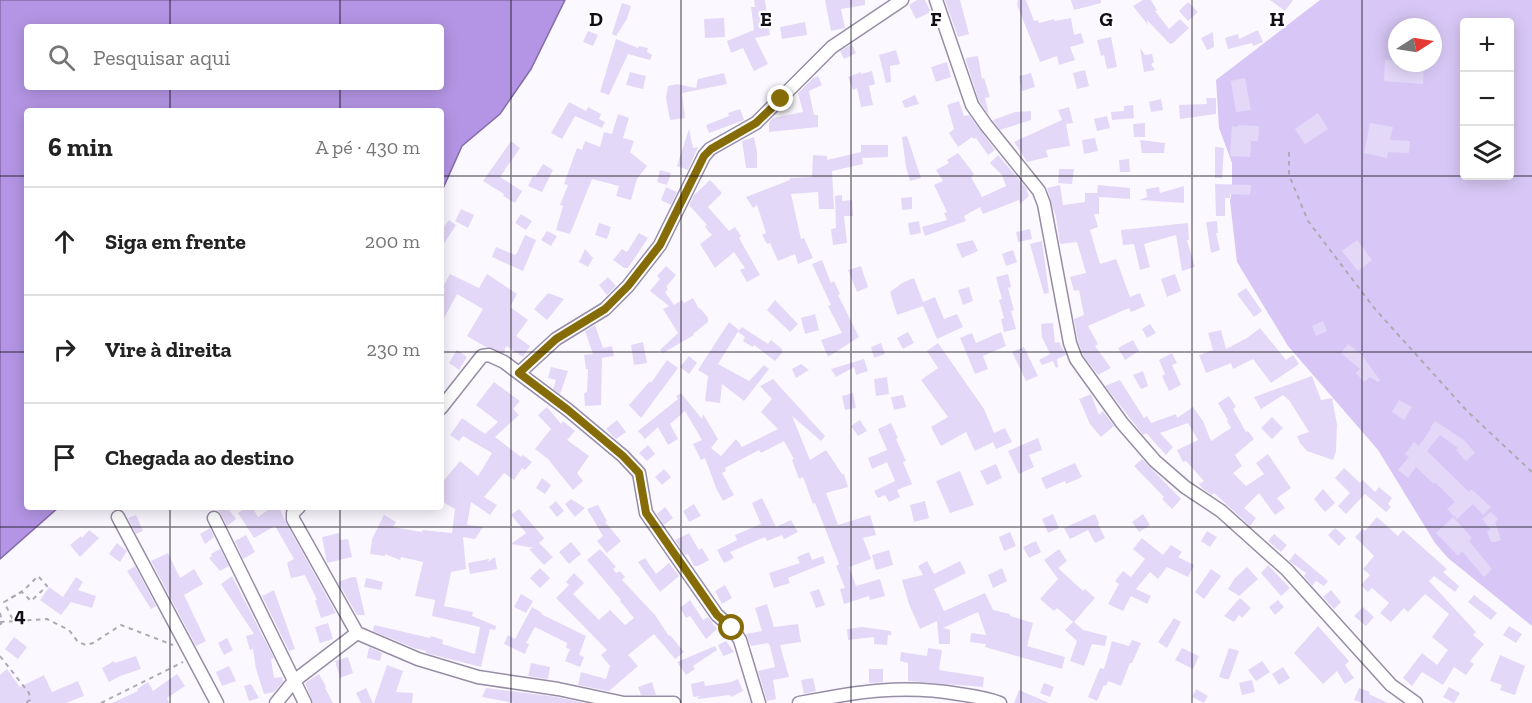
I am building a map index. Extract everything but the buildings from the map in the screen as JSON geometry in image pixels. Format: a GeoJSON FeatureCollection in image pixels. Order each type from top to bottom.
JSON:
{"type":"FeatureCollection","features":[{"type":"Feature","properties":{"kind":"street"},"geometry":{"type":"LineString","coordinates":[[519,373],[556,339],[605,309],[628,286],[660,245],[704,156],[711,149],[756,123],[832,47],[902,0]]}},
{"type":"Feature","properties":{"kind":"street"},"geometry":{"type":"LineString","coordinates":[[936,0],[972,105],[1039,191],[1044,204],[1070,343],[1076,359],[1122,423],[1155,461],[1185,487],[1221,511],[1287,570],[1390,685],[1416,703]]}},
{"type":"Feature","properties":{"kind":"street"},"geometry":{"type":"LineString","coordinates":[[444,404],[482,356],[489,355],[519,373],[623,456],[639,473],[646,513],[717,615],[732,628],[740,640],[759,703]]}},
{"type":"Feature","properties":{"kind":"street"},"geometry":{"type":"LineString","coordinates":[[295,510],[292,513],[293,519],[357,633],[418,659],[478,677],[558,689],[624,703],[674,703]]}},
{"type":"Feature","properties":{"kind":"street"},"geometry":{"type":"LineString","coordinates":[[118,517],[217,703]]}},
{"type":"Feature","properties":{"kind":"street"},"geometry":{"type":"LineString","coordinates":[[214,518],[305,703]]}},
{"type":"Feature","properties":{"kind":"street"},"geometry":{"type":"LineString","coordinates":[[276,703],[294,681],[357,633]]}},
{"type":"Feature","properties":{"kind":"street"},"geometry":{"type":"LineString","coordinates":[[799,703],[869,690],[917,688],[988,699],[1000,703]]}},
{"type":"Feature","properties":{"kind":"path"},"geometry":{"type":"LineString","coordinates":[[1289,152],[1289,175],[1308,221],[1368,300],[1467,411],[1532,472]]}},
{"type":"Feature","properties":{"kind":"path"},"geometry":{"type":"LineString","coordinates":[[38,576],[47,586],[31,601],[22,592],[4,602],[24,590],[38,576]]}},
{"type":"Feature","properties":{"kind":"path"},"geometry":{"type":"LineString","coordinates":[[4,602],[15,623],[46,619],[69,630],[78,642],[86,645],[121,625],[164,641],[178,649]]}},
{"type":"Feature","properties":{"kind":"path"},"geometry":{"type":"LineString","coordinates":[[0,613],[1,623],[13,620]]}},
{"type":"Feature","properties":{"kind":"path"},"geometry":{"type":"LineString","coordinates":[[0,656],[29,693],[30,700],[26,703]]}},
{"type":"Feature","properties":{"kind":"path"},"geometry":{"type":"LineString","coordinates":[[101,703],[185,660],[188,667]]}},
{"type":"Feature","properties":{"kind":"shaded area"},"geometry":{"type":"Polygon","coordinates":[[[0,0],[565,0],[531,69],[500,114],[462,146],[444,186],[444,108],[24,108],[24,510],[56,510],[0,559],[0,0]]]}},
{"type":"Feature","properties":{"kind":"shaded area"},"geometry":{"type":"Polygon","coordinates":[[[1320,0],[1532,0],[1532,626],[1448,558],[1435,543],[1378,450],[1288,346],[1237,262],[1230,201],[1232,163],[1219,128],[1216,80],[1320,0]]]}},
{"type":"Feature","properties":{"kind":"route"},"geometry":{"type":"LineString","coordinates":[[732,628],[717,615],[646,513],[639,473],[623,456],[568,410],[519,373],[556,339],[605,309],[628,286],[660,245],[704,156],[711,149],[756,123],[781,99]]}}]}
